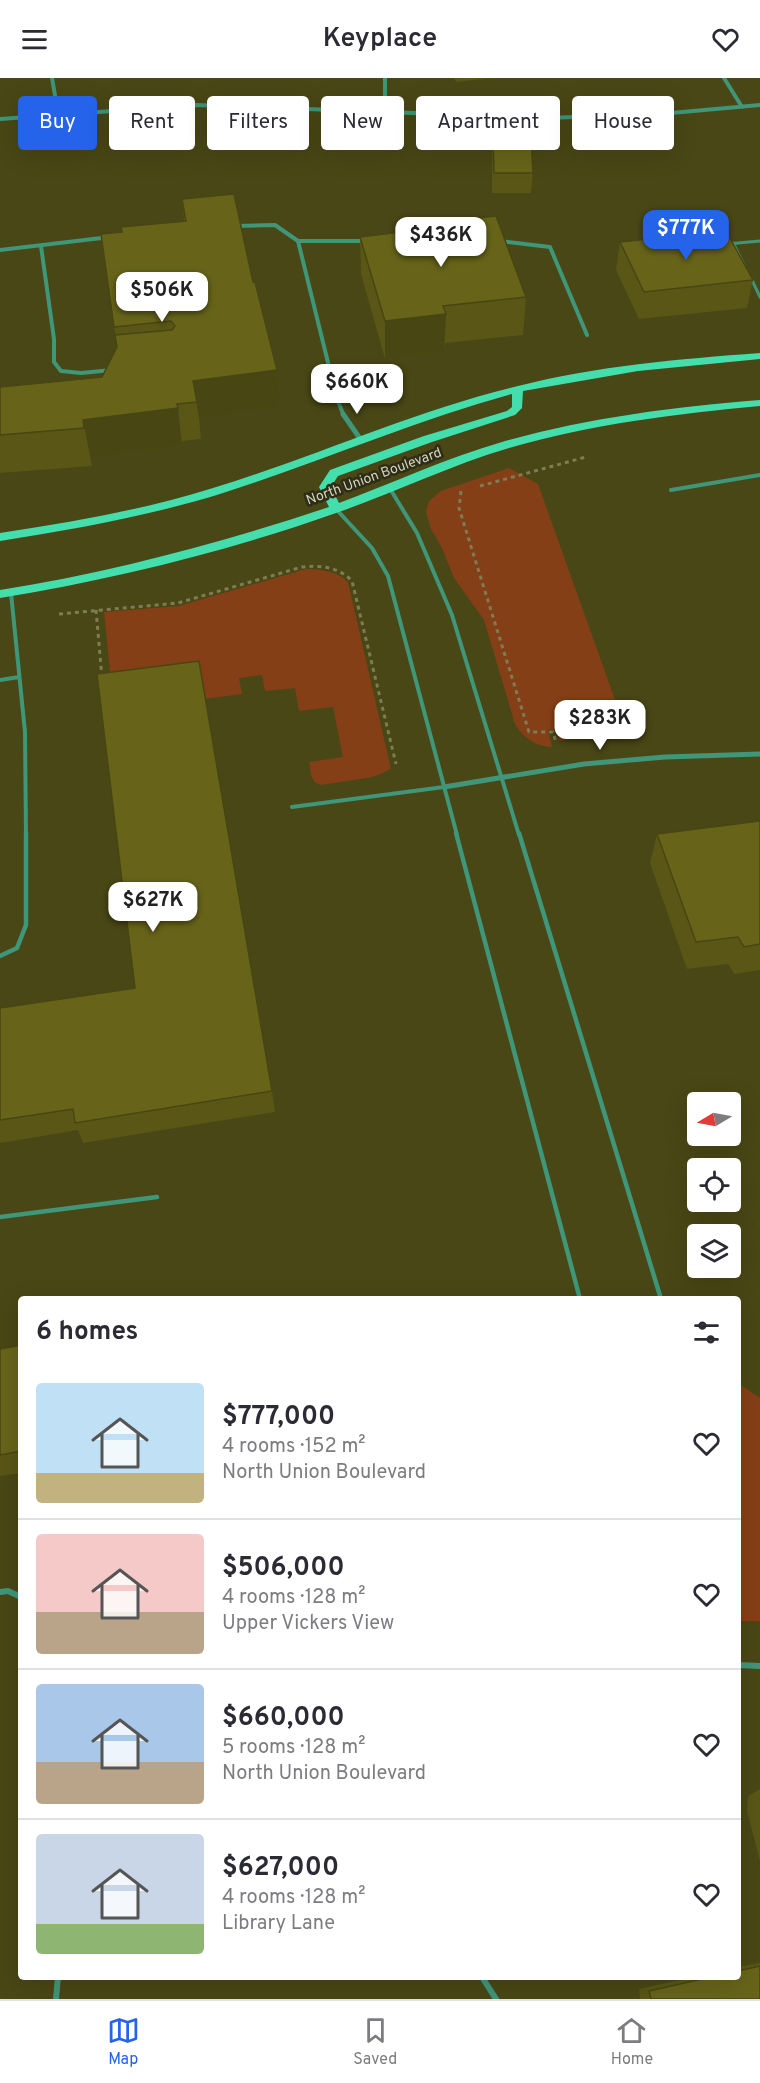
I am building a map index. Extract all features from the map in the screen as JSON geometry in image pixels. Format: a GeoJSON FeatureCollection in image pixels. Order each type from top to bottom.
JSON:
{"type":"FeatureCollection","features":[{"type":"Feature","properties":{"kind":"main road"},"geometry":{"type":"LineString","coordinates":[[0,537],[134,513],[215,492],[454,407],[519,389],[603,372],[689,361],[760,356]]}},
{"type":"Feature","properties":{"kind":"main road"},"geometry":{"type":"LineString","coordinates":[[336,508],[325,487],[334,473],[428,438],[511,413],[517,408],[519,389]]}},
{"type":"Feature","properties":{"kind":"main road","name":"North Union Boulevard"},"geometry":{"type":"LineString","coordinates":[[5,593],[130,571],[200,552],[336,508],[503,446],[556,432],[621,418],[760,403]]}},
{"type":"Feature","properties":{"kind":"street"},"geometry":{"type":"LineString","coordinates":[[52,78],[55,96]]}},
{"type":"Feature","properties":{"kind":"street"},"geometry":{"type":"LineString","coordinates":[[385,78],[385,96]]}},
{"type":"Feature","properties":{"kind":"street"},"geometry":{"type":"LineString","coordinates":[[724,78],[742,107]]}},
{"type":"Feature","properties":{"kind":"street"},"geometry":{"type":"LineString","coordinates":[[97,111],[197,105],[321,109]]}},
{"type":"Feature","properties":{"kind":"street"},"geometry":{"type":"LineString","coordinates":[[404,112],[547,118],[660,114],[760,105]]}},
{"type":"Feature","properties":{"kind":"street"},"geometry":{"type":"LineString","coordinates":[[0,119],[18,117]]}},
{"type":"Feature","properties":{"kind":"street"},"geometry":{"type":"LineString","coordinates":[[223,226],[275,225],[298,241],[378,241]]}},
{"type":"Feature","properties":{"kind":"street"},"geometry":{"type":"LineString","coordinates":[[0,250],[122,236]]}},
{"type":"Feature","properties":{"kind":"street"},"geometry":{"type":"LineString","coordinates":[[298,241],[337,399],[345,419],[361,440]]}},
{"type":"Feature","properties":{"kind":"street"},"geometry":{"type":"LineString","coordinates":[[492,241],[550,247],[587,335]]}},
{"type":"Feature","properties":{"kind":"street"},"geometry":{"type":"LineString","coordinates":[[41,246],[54,339],[54,362],[61,371],[81,373],[117,370]]}},
{"type":"Feature","properties":{"kind":"street"},"geometry":{"type":"LineString","coordinates":[[444,787],[584,764],[665,757],[760,754]]}},
{"type":"Feature","properties":{"kind":"lane"},"geometry":{"type":"LineString","coordinates":[[722,244],[760,241]]}},
{"type":"Feature","properties":{"kind":"lane"},"geometry":{"type":"LineString","coordinates":[[734,243],[744,265]]}},
{"type":"Feature","properties":{"kind":"lane"},"geometry":{"type":"LineString","coordinates":[[749,275],[760,297]]}},
{"type":"Feature","properties":{"kind":"lane"},"geometry":{"type":"LineString","coordinates":[[671,490],[760,475]]}},
{"type":"Feature","properties":{"kind":"lane"},"geometry":{"type":"LineString","coordinates":[[389,487],[405,507],[421,537],[452,615],[660,1296]]}},
{"type":"Feature","properties":{"kind":"lane"},"geometry":{"type":"LineString","coordinates":[[336,508],[372,548],[388,576],[579,1296]]}},
{"type":"Feature","properties":{"kind":"lane"},"geometry":{"type":"LineString","coordinates":[[0,956],[17,948],[26,925],[25,732],[14,621],[5,593]]}},
{"type":"Feature","properties":{"kind":"lane"},"geometry":{"type":"LineString","coordinates":[[0,680],[19,676]]}},
{"type":"Feature","properties":{"kind":"lane"},"geometry":{"type":"LineString","coordinates":[[292,807],[444,787]]}},
{"type":"Feature","properties":{"kind":"lane"},"geometry":{"type":"LineString","coordinates":[[0,1217],[157,1197]]}},
{"type":"Feature","properties":{"kind":"lane"},"geometry":{"type":"LineString","coordinates":[[0,1592],[8,1591],[18,1596]]}},
{"type":"Feature","properties":{"kind":"lane"},"geometry":{"type":"LineString","coordinates":[[741,1665],[760,1666]]}},
{"type":"Feature","properties":{"kind":"lane"},"geometry":{"type":"LineString","coordinates":[[56,1999],[58,1980]]}},
{"type":"Feature","properties":{"kind":"lane"},"geometry":{"type":"LineString","coordinates":[[484,1980],[496,1999]]}},
{"type":"Feature","properties":{"kind":"path"},"geometry":{"type":"LineString","coordinates":[[472,488],[595,455]]}},
{"type":"Feature","properties":{"kind":"path"},"geometry":{"type":"LineString","coordinates":[[461,491],[459,508],[529,732],[553,732],[556,744]]}},
{"type":"Feature","properties":{"kind":"path"},"geometry":{"type":"LineString","coordinates":[[14,621],[96,610],[178,603],[302,567],[318,565],[344,573],[352,581],[396,764]]}},
{"type":"Feature","properties":{"kind":"path"},"geometry":{"type":"LineString","coordinates":[[96,610],[102,682]]}},
{"type":"Feature","properties":{"kind":"shaded area"},"geometry":{"type":"Polygon","coordinates":[[[509,468],[538,484],[619,711],[624,714],[578,738],[559,741],[556,731],[548,729],[552,747],[531,741],[515,724],[484,620],[454,578],[442,548],[431,529],[426,512],[429,501],[441,491],[509,468]]]}},
{"type":"Feature","properties":{"kind":"shaded area"},"geometry":{"type":"Polygon","coordinates":[[[306,569],[334,573],[348,582],[391,769],[373,777],[317,784],[312,776],[309,762],[343,757],[333,707],[299,711],[295,688],[265,691],[262,675],[239,678],[242,694],[204,699],[112,691],[104,612],[179,606],[306,569]]]}},
{"type":"Feature","properties":{"kind":"shaded area"},"geometry":{"type":"Polygon","coordinates":[[[741,1385],[760,1398],[760,1621],[742,1621],[741,1385]]]}},
{"type":"Feature","properties":{"kind":"building"},"geometry":{"type":"Polygon","coordinates":[[[493,150],[532,150],[533,173],[494,173],[493,150]]]}},
{"type":"Feature","properties":{"kind":"building"},"geometry":{"type":"Polygon","coordinates":[[[234,194],[253,282],[255,282],[277,370],[193,381],[197,402],[177,404],[178,408],[83,420],[84,428],[0,435],[0,387],[102,377],[117,347],[115,335],[172,330],[175,326],[171,321],[114,327],[101,234],[122,232],[121,227],[186,221],[182,199],[234,194]]]}},
{"type":"Feature","properties":{"kind":"building"},"geometry":{"type":"Polygon","coordinates":[[[496,216],[526,297],[443,306],[446,314],[385,321],[360,237],[441,227],[439,222],[496,216]]]}},
{"type":"Feature","properties":{"kind":"building"},"geometry":{"type":"Polygon","coordinates":[[[726,231],[753,280],[644,292],[620,242],[726,231]]]}},
{"type":"Feature","properties":{"kind":"building"},"geometry":{"type":"Polygon","coordinates":[[[199,661],[272,1091],[75,1123],[73,1109],[0,1120],[0,1008],[135,988],[97,674],[199,661]]]}},
{"type":"Feature","properties":{"kind":"building"},"geometry":{"type":"Polygon","coordinates":[[[760,821],[760,944],[744,947],[738,937],[696,942],[657,834],[760,821]]]}},
{"type":"Feature","properties":{"kind":"building"},"geometry":{"type":"Polygon","coordinates":[[[18,1346],[18,1452],[0,1455],[0,1349],[18,1346]]]}},
{"type":"Feature","properties":{"kind":"building"},"geometry":{"type":"Polygon","coordinates":[[[760,1966],[760,1999],[651,1999],[649,1991],[698,1980],[741,1980],[741,1970],[760,1966]]]}}]}
